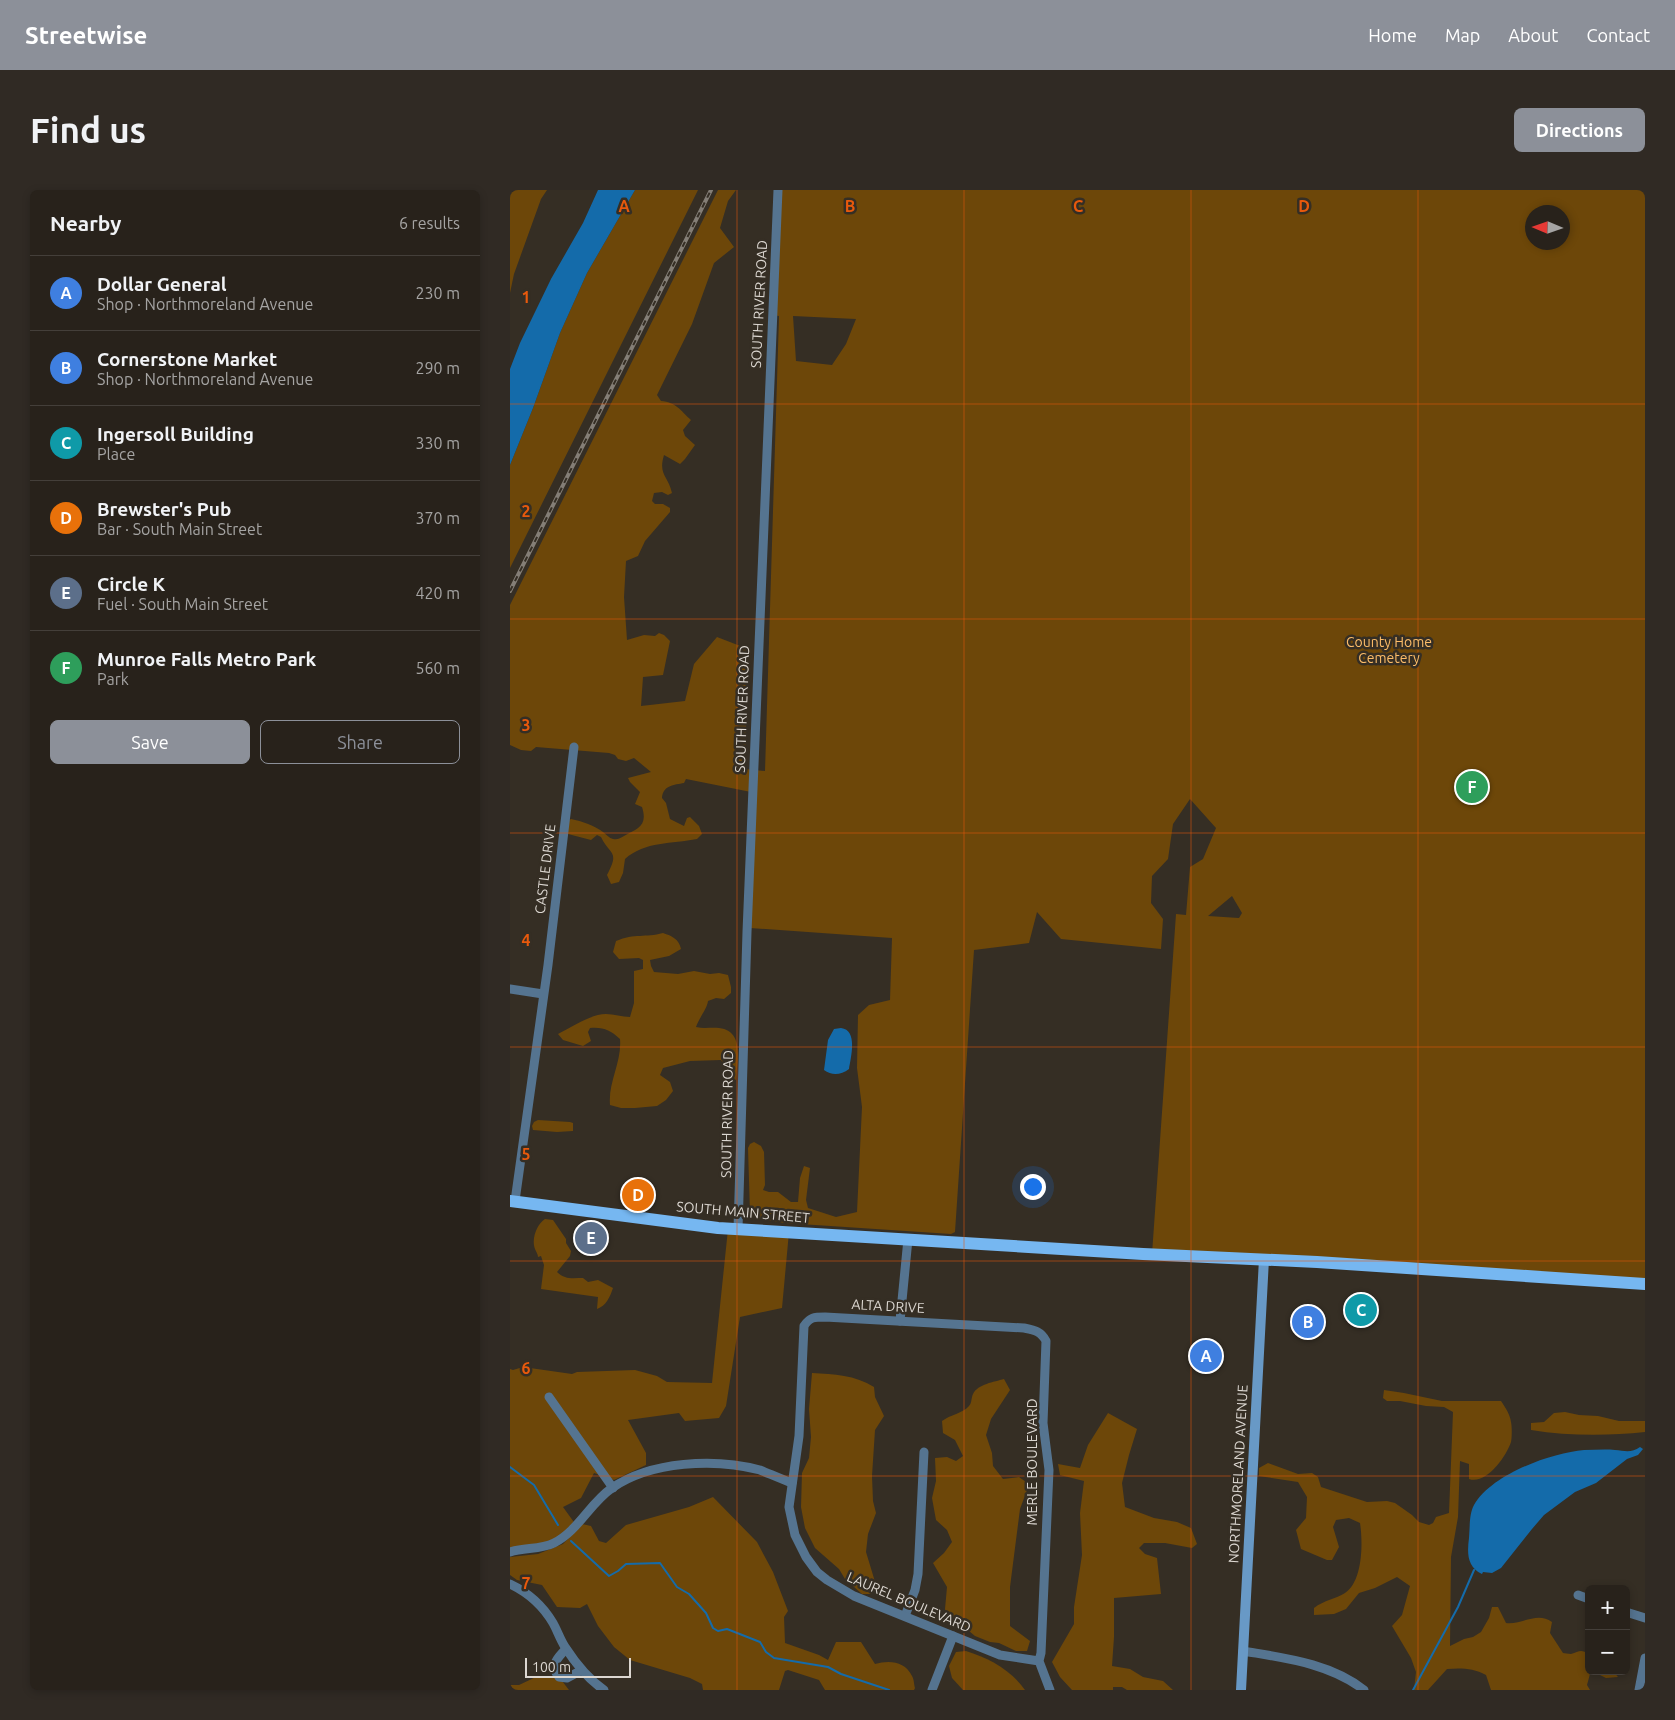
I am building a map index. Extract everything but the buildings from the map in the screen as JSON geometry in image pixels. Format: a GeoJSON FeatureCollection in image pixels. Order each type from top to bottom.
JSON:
{"type":"FeatureCollection","features":[{"type":"Feature","properties":{"kind":"main road","name":"SOUTH MAIN STREET"},"geometry":{"type":"LineString","coordinates":[[513,1201],[738,1230],[1264,1259],[1645,1284]]}},
{"type":"Feature","properties":{"kind":"street","name":"SOUTH RIVER ROAD"},"geometry":{"type":"LineString","coordinates":[[738,1230],[746,954],[778,190]]}},
{"type":"Feature","properties":{"kind":"street","name":"CASTLE DRIVE"},"geometry":{"type":"LineString","coordinates":[[513,1201],[543,994],[574,747]]}},
{"type":"Feature","properties":{"kind":"street"},"geometry":{"type":"LineString","coordinates":[[510,989],[543,994]]}},
{"type":"Feature","properties":{"kind":"street"},"geometry":{"type":"LineString","coordinates":[[900,1320],[908,1239]]}},
{"type":"Feature","properties":{"kind":"street","name":"NORTHMORELAND AVENUE"},"geometry":{"type":"LineString","coordinates":[[1241,1690],[1264,1259]]}},
{"type":"Feature","properties":{"kind":"street","name":"ALTA DRIVE"},"geometry":{"type":"LineString","coordinates":[[802,1353],[804,1326],[809,1318],[814,1316],[1001,1327]]}},
{"type":"Feature","properties":{"kind":"street","name":"MERLE BOULEVARD"},"geometry":{"type":"LineString","coordinates":[[1001,1327],[1036,1330],[1046,1341],[1043,1423],[1049,1470],[1041,1653],[1039,1661],[1050,1690]]}},
{"type":"Feature","properties":{"kind":"street","name":"LAUREL BOULEVARD"},"geometry":{"type":"LineString","coordinates":[[802,1353],[799,1436],[789,1507],[794,1535],[817,1572],[844,1591],[1000,1655],[1039,1661]]}},
{"type":"Feature","properties":{"kind":"street"},"geometry":{"type":"LineString","coordinates":[[549,1396],[613,1488]]}},
{"type":"Feature","properties":{"kind":"street"},"geometry":{"type":"LineString","coordinates":[[905,1616],[915,1590],[918,1574],[924,1452]]}},
{"type":"Feature","properties":{"kind":"street"},"geometry":{"type":"LineString","coordinates":[[510,1552],[543,1547],[560,1539],[571,1530],[595,1503],[613,1488],[651,1470],[662,1467],[690,1464],[745,1467],[792,1483]]}},
{"type":"Feature","properties":{"kind":"street"},"geometry":{"type":"LineString","coordinates":[[510,1584],[524,1592],[540,1606],[553,1622],[566,1649],[582,1670],[604,1690]]}},
{"type":"Feature","properties":{"kind":"street"},"geometry":{"type":"LineString","coordinates":[[1578,1595],[1585,1598]]}},
{"type":"Feature","properties":{"kind":"street"},"geometry":{"type":"LineString","coordinates":[[1630,1613],[1645,1618]]}},
{"type":"Feature","properties":{"kind":"street"},"geometry":{"type":"LineString","coordinates":[[932,1690],[953,1636]]}},
{"type":"Feature","properties":{"kind":"street"},"geometry":{"type":"LineString","coordinates":[[566,1649],[555,1660],[554,1665],[559,1677],[567,1678],[582,1670]]}},
{"type":"Feature","properties":{"kind":"street"},"geometry":{"type":"LineString","coordinates":[[1243,1651],[1286,1658],[1312,1665],[1345,1678],[1364,1690]]}},
{"type":"Feature","properties":{"kind":"street"},"geometry":{"type":"LineString","coordinates":[[1639,1690],[1645,1658]]}},
{"type":"Feature","properties":{"kind":"green space"},"geometry":{"type":"Polygon","coordinates":[[[510,190],[547,190],[541,199],[514,274],[510,293],[510,190]]]}},
{"type":"Feature","properties":{"kind":"green space"},"geometry":{"type":"Polygon","coordinates":[[[635,190],[698,190],[510,568],[510,465],[560,333],[587,273],[635,190]]]}},
{"type":"Feature","properties":{"kind":"green space","name":"County Home Cemetery"},"geometry":{"type":"Polygon","coordinates":[[[718,190],[736,190],[728,201],[720,228],[734,247],[714,263],[692,324],[657,395],[661,401],[674,405],[691,420],[683,430],[685,436],[695,445],[680,464],[664,455],[662,467],[672,493],[668,495],[662,492],[654,493],[652,501],[655,504],[663,504],[670,508],[670,512],[645,541],[638,556],[626,561],[624,597],[627,640],[644,635],[655,636],[659,633],[670,641],[663,675],[643,677],[641,706],[685,701],[694,664],[717,637],[748,649],[745,769],[765,771],[779,316],[772,315],[778,190],[1645,190],[1645,1284],[1152,1254],[1176,914],[1186,915],[1190,867],[1203,859],[1216,828],[1190,799],[1173,824],[1168,859],[1152,876],[1151,903],[1163,919],[1161,949],[1061,939],[1037,912],[1029,943],[974,950],[955,1232],[951,1234],[785,1223],[755,1218],[750,1213],[748,1148],[754,1142],[761,1146],[764,1152],[765,1185],[763,1190],[778,1192],[791,1202],[798,1202],[800,1178],[804,1166],[810,1168],[806,1200],[808,1208],[836,1217],[857,1212],[862,1107],[857,1068],[858,1015],[869,1005],[890,1000],[892,938],[750,928],[756,793],[686,779],[684,783],[673,785],[664,790],[662,798],[666,803],[670,819],[684,826],[687,818],[690,817],[699,826],[702,834],[697,839],[659,844],[633,853],[625,859],[623,873],[619,882],[611,884],[607,875],[613,857],[601,837],[597,835],[591,840],[568,834],[568,821],[571,819],[588,824],[613,839],[619,839],[634,831],[641,826],[644,813],[642,807],[635,804],[640,792],[628,778],[651,772],[634,758],[626,761],[618,759],[615,755],[609,753],[536,747],[531,751],[521,750],[510,745],[510,605],[718,190]],[[793,316],[796,361],[832,365],[846,344],[856,319],[793,316]],[[1232,896],[1208,916],[1239,918],[1242,913],[1232,896]]]}},
{"type":"Feature","properties":{"kind":"green space"},"geometry":{"type":"Polygon","coordinates":[[[663,933],[675,938],[681,949],[669,956],[650,960],[654,972],[678,974],[694,971],[728,975],[731,993],[724,999],[716,998],[708,1001],[696,1027],[719,1028],[727,1030],[733,1035],[738,1048],[736,1080],[732,1078],[721,1060],[690,1061],[663,1068],[660,1075],[670,1082],[673,1091],[666,1100],[657,1106],[621,1108],[610,1105],[611,1088],[619,1056],[620,1039],[606,1030],[590,1028],[588,1032],[591,1041],[583,1046],[563,1040],[558,1034],[594,1016],[609,1014],[630,1017],[634,1003],[634,971],[643,969],[643,960],[639,958],[619,959],[613,952],[616,941],[629,937],[663,933]]]}},
{"type":"Feature","properties":{"kind":"green space"},"geometry":{"type":"Polygon","coordinates":[[[538,1120],[570,1122],[573,1123],[573,1131],[533,1130],[534,1122],[538,1120]]]}},
{"type":"Feature","properties":{"kind":"green space"},"geometry":{"type":"Polygon","coordinates":[[[545,1219],[553,1220],[566,1239],[566,1243],[571,1251],[570,1256],[557,1272],[566,1277],[583,1278],[588,1282],[598,1280],[613,1288],[607,1301],[600,1308],[597,1309],[598,1297],[541,1289],[544,1265],[541,1256],[538,1257],[534,1245],[534,1236],[537,1228],[545,1219]]]}},
{"type":"Feature","properties":{"kind":"green space"},"geometry":{"type":"Polygon","coordinates":[[[728,1229],[789,1232],[782,1308],[740,1317],[726,1406],[719,1418],[685,1421],[679,1413],[628,1420],[646,1453],[646,1465],[614,1480],[594,1473],[581,1498],[563,1507],[576,1525],[560,1539],[510,1552],[510,1369],[523,1367],[572,1374],[577,1372],[635,1370],[657,1376],[667,1382],[712,1383],[728,1229]]]}},
{"type":"Feature","properties":{"kind":"green space"},"geometry":{"type":"Polygon","coordinates":[[[812,1373],[852,1378],[874,1387],[875,1397],[884,1416],[875,1430],[872,1476],[873,1501],[876,1513],[868,1534],[866,1552],[876,1585],[872,1594],[862,1594],[845,1579],[839,1569],[815,1548],[805,1528],[801,1507],[802,1473],[809,1458],[811,1437],[809,1409],[812,1373]]]}},
{"type":"Feature","properties":{"kind":"green space"},"geometry":{"type":"Polygon","coordinates":[[[1004,1379],[1010,1390],[991,1419],[986,1435],[992,1453],[993,1466],[1003,1479],[1019,1477],[1026,1482],[1027,1490],[1020,1509],[1010,1587],[1010,1626],[1030,1641],[1027,1651],[1016,1651],[999,1643],[990,1642],[975,1636],[963,1626],[948,1621],[945,1609],[947,1587],[933,1563],[952,1542],[947,1530],[936,1520],[932,1498],[936,1481],[935,1458],[947,1457],[956,1461],[963,1456],[955,1440],[943,1433],[942,1421],[969,1406],[973,1394],[979,1388],[1004,1379]]]}},
{"type":"Feature","properties":{"kind":"green space"},"geometry":{"type":"Polygon","coordinates":[[[1384,1390],[1442,1401],[1501,1401],[1507,1411],[1512,1429],[1511,1442],[1505,1455],[1488,1474],[1475,1480],[1469,1479],[1469,1464],[1460,1461],[1458,1517],[1451,1557],[1450,1646],[1481,1632],[1489,1618],[1492,1607],[1498,1607],[1506,1623],[1535,1618],[1546,1619],[1552,1622],[1550,1633],[1563,1653],[1571,1654],[1580,1651],[1585,1653],[1585,1675],[1590,1675],[1587,1685],[1590,1690],[1491,1690],[1486,1675],[1467,1669],[1447,1669],[1428,1690],[1414,1690],[1416,1672],[1411,1658],[1392,1626],[1402,1615],[1410,1586],[1397,1577],[1375,1588],[1359,1593],[1346,1609],[1334,1614],[1314,1615],[1314,1608],[1345,1593],[1355,1580],[1361,1550],[1360,1523],[1349,1518],[1336,1520],[1333,1527],[1339,1547],[1332,1560],[1327,1560],[1301,1549],[1296,1530],[1306,1518],[1307,1497],[1298,1482],[1259,1476],[1259,1468],[1268,1463],[1298,1474],[1312,1473],[1318,1477],[1321,1487],[1367,1502],[1387,1501],[1395,1503],[1419,1522],[1429,1525],[1433,1523],[1436,1517],[1449,1513],[1453,1412],[1444,1407],[1387,1401],[1383,1398],[1384,1390]]]}},
{"type":"Feature","properties":{"kind":"green space"},"geometry":{"type":"Polygon","coordinates":[[[1565,1412],[1619,1421],[1645,1421],[1645,1432],[1588,1435],[1531,1430],[1531,1423],[1544,1422],[1554,1413],[1565,1412]]]}},
{"type":"Feature","properties":{"kind":"green space"},"geometry":{"type":"Polygon","coordinates":[[[1108,1413],[1137,1429],[1122,1483],[1125,1507],[1154,1518],[1177,1522],[1191,1528],[1197,1544],[1192,1548],[1165,1543],[1144,1543],[1139,1548],[1145,1554],[1157,1558],[1161,1594],[1114,1598],[1112,1666],[1130,1669],[1143,1677],[1163,1681],[1173,1690],[1127,1690],[1122,1687],[1113,1687],[1113,1690],[1072,1690],[1060,1677],[1052,1662],[1074,1624],[1074,1607],[1082,1555],[1080,1513],[1084,1481],[1060,1475],[1058,1464],[1080,1468],[1088,1445],[1108,1413]]]}},
{"type":"Feature","properties":{"kind":"green space"},"geometry":{"type":"Polygon","coordinates":[[[713,1497],[757,1542],[773,1572],[788,1611],[784,1617],[785,1643],[828,1660],[836,1642],[861,1642],[875,1664],[891,1662],[905,1667],[913,1677],[914,1690],[825,1690],[819,1680],[788,1670],[785,1671],[779,1690],[703,1690],[702,1684],[690,1678],[630,1660],[614,1647],[598,1626],[587,1604],[580,1608],[557,1607],[542,1585],[517,1580],[510,1575],[510,1557],[538,1554],[563,1544],[582,1524],[591,1526],[599,1541],[606,1543],[626,1525],[689,1507],[713,1497]]]}},
{"type":"Feature","properties":{"kind":"green space"},"geometry":{"type":"Polygon","coordinates":[[[966,1651],[983,1657],[999,1666],[1013,1676],[1025,1690],[963,1690],[952,1678],[949,1666],[956,1652],[966,1651]]]}},
{"type":"Feature","properties":{"kind":"green space"},"geometry":{"type":"Polygon","coordinates":[[[1600,1675],[1616,1675],[1618,1677],[1606,1678],[1600,1675]]]}},
{"type":"Feature","properties":{"kind":"green space"},"geometry":{"type":"Polygon","coordinates":[[[538,1676],[559,1677],[569,1690],[510,1690],[510,1685],[519,1685],[538,1676]]]}},
{"type":"Feature","properties":{"kind":"water"},"geometry":{"type":"Polygon","coordinates":[[[598,190],[635,190],[587,273],[560,333],[510,465],[510,369],[520,343],[551,279],[583,223],[598,190]]]}},
{"type":"Feature","properties":{"kind":"water"},"geometry":{"type":"Polygon","coordinates":[[[841,1028],[850,1034],[852,1039],[851,1058],[849,1069],[840,1074],[833,1074],[824,1070],[828,1040],[834,1029],[841,1028]]]}},
{"type":"Feature","properties":{"kind":"water"},"geometry":{"type":"Polygon","coordinates":[[[1640,1447],[1643,1449],[1638,1455],[1627,1459],[1596,1483],[1575,1492],[1544,1515],[1501,1568],[1492,1573],[1483,1572],[1482,1574],[1473,1568],[1469,1559],[1468,1549],[1471,1512],[1483,1494],[1494,1484],[1523,1467],[1555,1456],[1584,1450],[1631,1451],[1640,1447]]]}},
{"type":"Feature","properties":{"kind":"waterway"},"geometry":{"type":"LineString","coordinates":[[510,1467],[534,1485],[558,1525]]}},
{"type":"Feature","properties":{"kind":"waterway"},"geometry":{"type":"LineString","coordinates":[[571,1541],[609,1576],[626,1564],[660,1563],[677,1587],[689,1594],[706,1613],[713,1628],[718,1631],[727,1629],[760,1642],[766,1652],[774,1658],[828,1667],[841,1674],[889,1690]]}},
{"type":"Feature","properties":{"kind":"waterway"},"geometry":{"type":"LineString","coordinates":[[1413,1690],[1458,1607],[1474,1570]]}},
{"type":"Feature","properties":{"kind":"railway"},"geometry":{"type":"LineString","coordinates":[[510,591],[711,190]]}},
{"type":"Feature","properties":{"kind":"place","name":"Munroe Falls Metro Park"},"geometry":{"type":"Point","coordinates":[1472,787]}},
{"type":"Feature","properties":{"kind":"place","name":"Brewster's Pub"},"geometry":{"type":"Point","coordinates":[638,1195]}},
{"type":"Feature","properties":{"kind":"place","name":"Circle K"},"geometry":{"type":"Point","coordinates":[591,1238]}},
{"type":"Feature","properties":{"kind":"place","name":"Ingersoll Building"},"geometry":{"type":"Point","coordinates":[1361,1310]}},
{"type":"Feature","properties":{"kind":"place","name":"Cornerstone Market"},"geometry":{"type":"Point","coordinates":[1308,1322]}},
{"type":"Feature","properties":{"kind":"place","name":"Dollar General"},"geometry":{"type":"Point","coordinates":[1206,1356]}}]}
